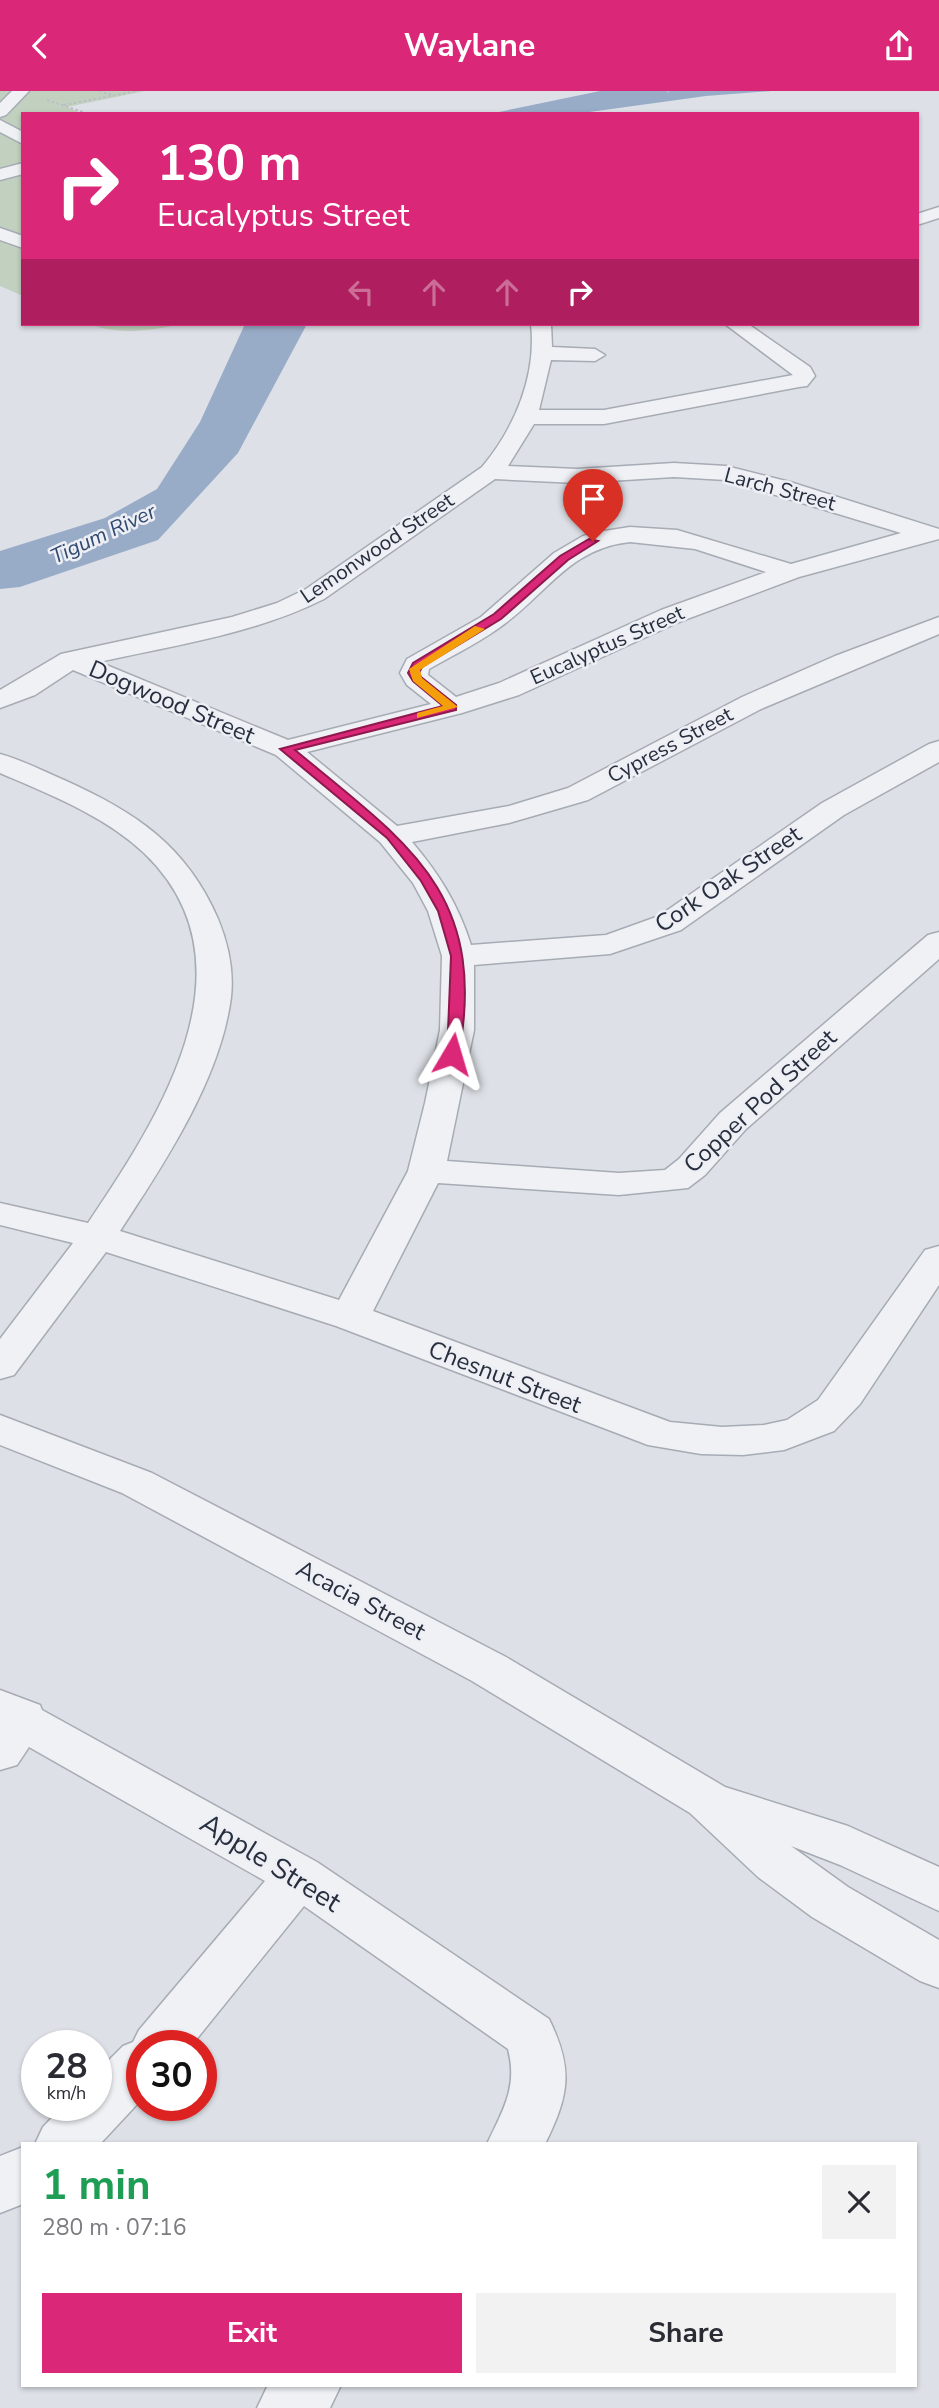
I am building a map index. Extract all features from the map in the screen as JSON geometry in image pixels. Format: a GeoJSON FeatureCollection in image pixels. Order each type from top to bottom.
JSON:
{"type":"FeatureCollection","features":[{"type":"Feature","properties":{"kind":"street"},"geometry":{"type":"LineString","coordinates":[[0,112],[20,92]]}},
{"type":"Feature","properties":{"kind":"street"},"geometry":{"type":"LineString","coordinates":[[0,175],[21,169]]}},
{"type":"Feature","properties":{"kind":"street"},"geometry":{"type":"LineString","coordinates":[[919,219],[939,212]]}},
{"type":"Feature","properties":{"kind":"street"},"geometry":{"type":"LineString","coordinates":[[0,234],[21,240]]}},
{"type":"Feature","properties":{"kind":"street","name":"Lemonwood Street"},"geometry":{"type":"LineString","coordinates":[[0,700],[25,689],[71,660],[164,641],[286,608],[315,594],[490,472],[516,439],[524,417],[541,353],[544,336],[542,326]]}},
{"type":"Feature","properties":{"kind":"street"},"geometry":{"type":"LineString","coordinates":[[524,417],[604,417],[641,412],[799,381],[804,376],[803,371],[738,326]]}},
{"type":"Feature","properties":{"kind":"street"},"geometry":{"type":"LineString","coordinates":[[541,353],[595,355]]}},
{"type":"Feature","properties":{"kind":"street","name":"Larch Street"},"geometry":{"type":"LineString","coordinates":[[490,472],[577,476],[674,470],[726,473],[771,483],[932,535]]}},
{"type":"Feature","properties":{"kind":"street","name":"Eucalyptus Street"},"geometry":{"type":"LineString","coordinates":[[286,749],[452,707],[509,689],[670,616],[790,572],[932,535]]}},
{"type":"Feature","properties":{"kind":"street"},"geometry":{"type":"LineString","coordinates":[[452,707],[417,679],[414,673],[417,665],[497,617],[564,558],[593,541],[618,536],[676,538],[790,572]]}},
{"type":"Feature","properties":{"kind":"street","name":"Cypress Street"},"geometry":{"type":"LineString","coordinates":[[391,836],[535,807],[579,794],[687,734],[802,678],[939,625]]}},
{"type":"Feature","properties":{"kind":"street","name":"Dogwood Street"},"geometry":{"type":"LineString","coordinates":[[71,660],[286,749],[391,836],[427,880],[444,911],[458,956],[457,1030],[426,1171],[350,1317]]}},
{"type":"Feature","properties":{"kind":"street","name":"Cork Oak Street"},"geometry":{"type":"LineString","coordinates":[[458,956],[610,944],[670,923],[833,809],[939,750]]}},
{"type":"Feature","properties":{"kind":"street"},"geometry":{"type":"LineString","coordinates":[[0,764],[139,834],[170,862],[211,937],[216,992],[204,1045],[141,1173],[99,1237],[0,1366]]}},
{"type":"Feature","properties":{"kind":"street","name":"Copper Pod Street"},"geometry":{"type":"LineString","coordinates":[[426,1171],[619,1184],[675,1180],[692,1167],[733,1121],[939,942]]}},
{"type":"Feature","properties":{"kind":"street","name":"Chesnut Street"},"geometry":{"type":"LineString","coordinates":[[0,1214],[99,1237],[350,1317],[663,1435],[705,1443],[745,1441],[794,1433],[821,1421],[845,1394],[939,1258]]}},
{"type":"Feature","properties":{"kind":"street","name":"Acacia Street"},"geometry":{"type":"LineString","coordinates":[[0,1429],[137,1483],[318,1576],[489,1669],[707,1800],[776,1863],[830,1902],[939,1966]]}},
{"type":"Feature","properties":{"kind":"street","name":"Apple Street"},"geometry":{"type":"LineString","coordinates":[[8,1726],[299,1876],[530,2035],[541,2063],[541,2087],[532,2115],[516,2142]]}},
{"type":"Feature","properties":{"kind":"street","name":"Acacia Street"},"geometry":{"type":"LineString","coordinates":[[707,1800],[800,1828],[863,1851],[939,1891]]}},
{"type":"Feature","properties":{"kind":"street"},"geometry":{"type":"LineString","coordinates":[[171,2030],[299,1876]]}},
{"type":"Feature","properties":{"kind":"street"},"geometry":{"type":"LineString","coordinates":[[65,2142],[126,2079]]}},
{"type":"Feature","properties":{"kind":"street"},"geometry":{"type":"LineString","coordinates":[[0,2188],[21,2173]]}},
{"type":"Feature","properties":{"kind":"street"},"geometry":{"type":"LineString","coordinates":[[288,2408],[309,2387]]}},
{"type":"Feature","properties":{"kind":"path"},"geometry":{"type":"LineString","coordinates":[[99,91],[114,96]]}},
{"type":"Feature","properties":{"kind":"path"},"geometry":{"type":"LineString","coordinates":[[64,105],[137,91]]}},
{"type":"Feature","properties":{"kind":"path"},"geometry":{"type":"LineString","coordinates":[[20,92],[83,112]]}},
{"type":"Feature","properties":{"kind":"green space"},"geometry":{"type":"Polygon","coordinates":[[[0,91],[145,91],[67,107],[78,112],[21,112],[21,295],[0,286],[0,91]]]}},
{"type":"Feature","properties":{"kind":"green space"},"geometry":{"type":"Polygon","coordinates":[[[96,326],[171,326],[124,331],[96,326]]]}},
{"type":"Feature","properties":{"kind":"water"},"geometry":{"type":"Polygon","coordinates":[[[600,91],[772,91],[706,96],[590,112],[499,112],[600,91]]]}},
{"type":"Feature","properties":{"kind":"water","name":"Tigum River"},"geometry":{"type":"Polygon","coordinates":[[[244,326],[306,326],[238,453],[158,540],[20,587],[0,589],[0,551],[105,518],[157,489],[200,422],[244,326]]]}},
{"type":"Feature","properties":{"kind":"slow traffic"},"geometry":{"type":"LineString","coordinates":[[421,715],[452,707],[417,679],[414,669],[479,629]]}},
{"type":"Feature","properties":{"kind":"route"},"geometry":{"type":"LineString","coordinates":[[452,1054],[457,1030],[458,956],[436,895],[391,836],[286,749],[452,707],[417,679],[414,673],[417,665],[497,617],[564,558],[593,541]]}}]}
